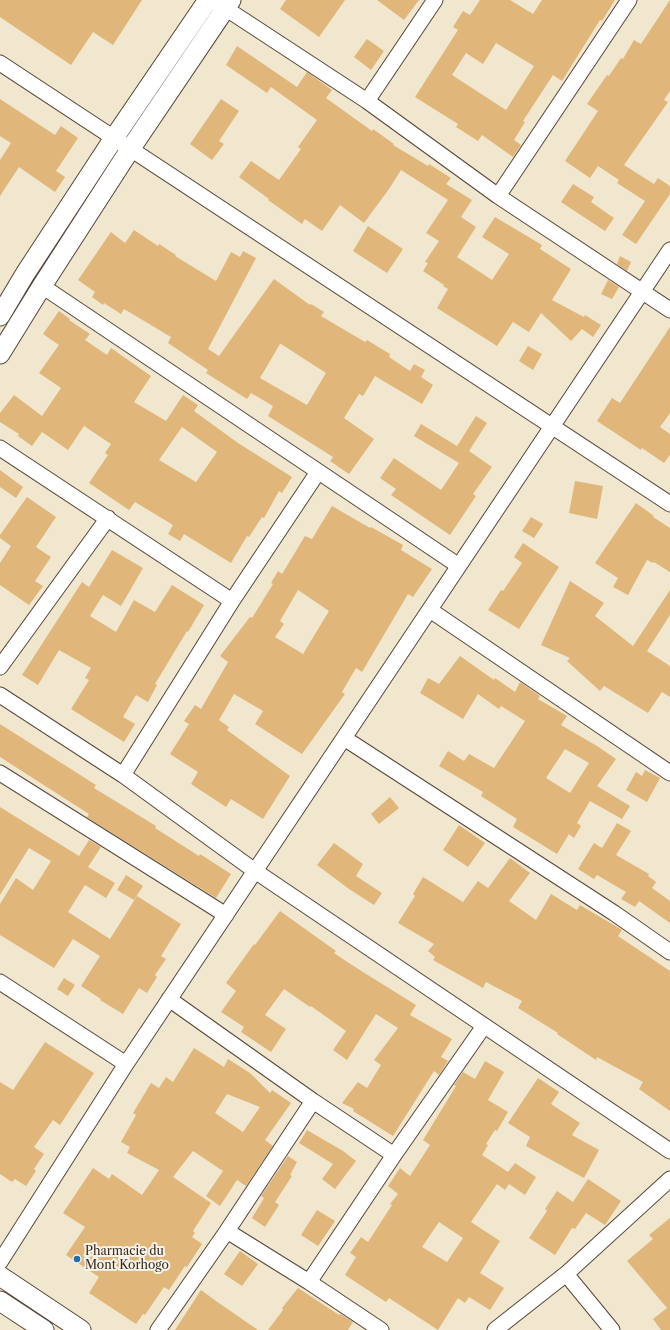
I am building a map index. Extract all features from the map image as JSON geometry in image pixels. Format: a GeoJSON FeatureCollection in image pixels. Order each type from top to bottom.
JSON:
{"type":"FeatureCollection","features":[{"type":"Feature","properties":{"kind":"street"},"geometry":{"type":"LineString","coordinates":[[367,101],[435,0]]}},
{"type":"Feature","properties":{"kind":"street"},"geometry":{"type":"LineString","coordinates":[[498,196],[630,0]]}},
{"type":"Feature","properties":{"kind":"street"},"geometry":{"type":"LineString","coordinates":[[218,2],[367,101],[498,196],[670,310]]}},
{"type":"Feature","properties":{"kind":"street"},"geometry":{"type":"LineString","coordinates":[[0,316],[25,274],[114,138],[218,2]]}},
{"type":"Feature","properties":{"kind":"street"},"geometry":{"type":"LineString","coordinates":[[0,354],[131,148],[218,2]]}},
{"type":"Feature","properties":{"kind":"street"},"geometry":{"type":"LineString","coordinates":[[0,63],[670,504]]}},
{"type":"Feature","properties":{"kind":"street"},"geometry":{"type":"LineString","coordinates":[[0,1262],[169,999],[670,250]]}},
{"type":"Feature","properties":{"kind":"street"},"geometry":{"type":"LineString","coordinates":[[42,286],[459,566]]}},
{"type":"Feature","properties":{"kind":"street"},"geometry":{"type":"LineString","coordinates":[[0,448],[232,601]]}},
{"type":"Feature","properties":{"kind":"street"},"geometry":{"type":"LineString","coordinates":[[123,775],[232,601],[318,472]]}},
{"type":"Feature","properties":{"kind":"street"},"geometry":{"type":"LineString","coordinates":[[0,667],[108,518]]}},
{"type":"Feature","properties":{"kind":"street"},"geometry":{"type":"LineString","coordinates":[[430,610],[670,773]]}},
{"type":"Feature","properties":{"kind":"street"},"geometry":{"type":"LineString","coordinates":[[0,695],[123,775],[255,871],[670,1152]]}},
{"type":"Feature","properties":{"kind":"street"},"geometry":{"type":"LineString","coordinates":[[344,738],[614,913],[670,952]]}},
{"type":"Feature","properties":{"kind":"street"},"geometry":{"type":"LineString","coordinates":[[0,773],[226,915]]}},
{"type":"Feature","properties":{"kind":"street"},"geometry":{"type":"LineString","coordinates":[[0,982],[126,1064]]}},
{"type":"Feature","properties":{"kind":"street"},"geometry":{"type":"LineString","coordinates":[[169,999],[313,1101],[394,1155]]}},
{"type":"Feature","properties":{"kind":"street"},"geometry":{"type":"LineString","coordinates":[[309,1282],[394,1155],[484,1026]]}},
{"type":"Feature","properties":{"kind":"street"},"geometry":{"type":"LineString","coordinates":[[158,1330],[227,1231],[313,1101]]}},
{"type":"Feature","properties":{"kind":"street"},"geometry":{"type":"LineString","coordinates":[[495,1330],[566,1274],[670,1179]]}},
{"type":"Feature","properties":{"kind":"street"},"geometry":{"type":"LineString","coordinates":[[227,1231],[309,1282],[381,1330]]}},
{"type":"Feature","properties":{"kind":"street"},"geometry":{"type":"LineString","coordinates":[[566,1274],[612,1330]]}},
{"type":"Feature","properties":{"kind":"street"},"geometry":{"type":"LineString","coordinates":[[0,1276],[81,1330]]}},
{"type":"Feature","properties":{"kind":"street"},"geometry":{"type":"LineString","coordinates":[[0,1300],[44,1330]]}},
{"type":"Feature","properties":{"kind":"building"},"geometry":{"type":"Polygon","coordinates":[[[0,0],[142,0],[113,45],[93,32],[71,65],[0,17],[0,0]]]}},
{"type":"Feature","properties":{"kind":"building"},"geometry":{"type":"Polygon","coordinates":[[[286,0],[345,0],[319,37],[280,9],[286,0]]]}},
{"type":"Feature","properties":{"kind":"building"},"geometry":{"type":"Polygon","coordinates":[[[377,0],[419,0],[404,20],[377,0]]]}},
{"type":"Feature","properties":{"kind":"building"},"geometry":{"type":"Polygon","coordinates":[[[480,0],[510,0],[533,14],[542,0],[615,0],[602,21],[600,20],[562,81],[553,75],[523,121],[525,122],[514,140],[521,145],[513,157],[482,135],[478,141],[456,127],[458,124],[415,97],[458,30],[453,27],[463,11],[470,15],[480,0]],[[496,43],[483,64],[466,53],[452,75],[506,110],[534,66],[496,43]]]}},
{"type":"Feature","properties":{"kind":"building"},"geometry":{"type":"Polygon","coordinates":[[[670,0],[670,91],[664,100],[668,102],[624,165],[654,184],[658,178],[670,186],[670,194],[636,244],[622,235],[645,201],[617,183],[619,180],[598,166],[590,178],[565,161],[598,111],[587,104],[607,75],[609,76],[621,58],[623,59],[634,40],[641,44],[670,0]]]}},
{"type":"Feature","properties":{"kind":"building"},"geometry":{"type":"Polygon","coordinates":[[[367,39],[384,51],[371,70],[354,57],[367,39]]]}},
{"type":"Feature","properties":{"kind":"building"},"geometry":{"type":"Polygon","coordinates":[[[237,46],[297,87],[307,72],[332,90],[326,98],[372,131],[373,129],[394,144],[393,145],[428,166],[429,164],[451,178],[446,184],[472,200],[461,217],[476,227],[457,257],[492,280],[509,254],[482,237],[495,217],[542,245],[540,249],[571,269],[552,300],[584,317],[585,315],[601,325],[593,337],[582,329],[571,341],[541,313],[529,332],[513,322],[497,346],[437,308],[448,289],[423,271],[428,263],[425,262],[439,241],[426,233],[448,200],[401,170],[364,223],[340,205],[322,231],[305,219],[302,224],[239,177],[251,161],[279,180],[301,149],[298,147],[317,120],[271,87],[267,93],[226,65],[237,46]]]}},
{"type":"Feature","properties":{"kind":"building"},"geometry":{"type":"Polygon","coordinates":[[[0,99],[55,135],[61,126],[78,138],[56,171],[65,177],[55,192],[19,167],[0,196],[0,160],[11,143],[0,136],[0,99]]]}},
{"type":"Feature","properties":{"kind":"building"},"geometry":{"type":"Polygon","coordinates":[[[221,99],[239,111],[219,141],[224,144],[212,160],[190,144],[221,99]]]}},
{"type":"Feature","properties":{"kind":"building"},"geometry":{"type":"Polygon","coordinates":[[[573,184],[594,197],[591,202],[614,218],[605,231],[561,202],[573,184]]]}},
{"type":"Feature","properties":{"kind":"building"},"geometry":{"type":"Polygon","coordinates":[[[368,226],[403,249],[387,273],[353,251],[368,226]]]}},
{"type":"Feature","properties":{"kind":"building"},"geometry":{"type":"Polygon","coordinates":[[[134,230],[158,246],[159,244],[176,255],[175,256],[216,281],[231,252],[240,257],[243,251],[256,258],[208,349],[219,356],[274,279],[310,305],[311,304],[324,312],[321,316],[365,342],[367,340],[390,354],[389,357],[410,371],[414,364],[425,370],[421,377],[433,385],[422,404],[375,376],[363,396],[359,394],[344,418],[374,439],[349,474],[330,461],[333,457],[268,416],[273,406],[251,393],[247,399],[206,373],[208,370],[168,343],[171,337],[124,309],[121,314],[104,303],[103,305],[92,297],[95,292],[78,280],[111,232],[125,243],[134,230]],[[281,344],[260,378],[307,405],[326,373],[281,344]]]}},
{"type":"Feature","properties":{"kind":"building"},"geometry":{"type":"Polygon","coordinates":[[[620,256],[631,262],[627,271],[617,264],[620,256]]]}},
{"type":"Feature","properties":{"kind":"building"},"geometry":{"type":"Polygon","coordinates":[[[608,280],[619,287],[612,299],[601,294],[608,280]]]}},
{"type":"Feature","properties":{"kind":"building"},"geometry":{"type":"Polygon","coordinates":[[[59,311],[70,319],[69,320],[90,334],[85,340],[107,355],[111,348],[151,376],[134,402],[166,421],[183,395],[198,405],[194,411],[238,443],[292,477],[282,493],[279,491],[264,518],[262,517],[249,537],[247,536],[231,563],[184,534],[180,541],[168,534],[173,525],[135,502],[129,510],[89,483],[108,455],[105,453],[111,444],[84,426],[68,450],[42,432],[32,446],[18,436],[19,434],[0,422],[0,413],[14,395],[42,416],[61,388],[39,373],[59,345],[43,334],[59,311]],[[182,427],[159,460],[196,482],[217,452],[182,427]]]}},
{"type":"Feature","properties":{"kind":"building"},"geometry":{"type":"Polygon","coordinates":[[[670,327],[670,413],[660,427],[670,434],[670,455],[664,463],[642,448],[641,450],[597,421],[612,398],[620,403],[670,327]]]}},
{"type":"Feature","properties":{"kind":"building"},"geometry":{"type":"Polygon","coordinates":[[[528,346],[542,354],[533,370],[519,361],[528,346]]]}},
{"type":"Feature","properties":{"kind":"building"},"geometry":{"type":"Polygon","coordinates":[[[476,416],[487,423],[469,451],[492,467],[473,494],[476,496],[450,535],[391,495],[396,489],[380,478],[394,458],[441,490],[459,463],[414,436],[421,424],[457,446],[476,416]]]}},
{"type":"Feature","properties":{"kind":"building"},"geometry":{"type":"Polygon","coordinates":[[[0,470],[23,487],[16,498],[0,487],[0,470]]]}},
{"type":"Feature","properties":{"kind":"building"},"geometry":{"type":"Polygon","coordinates":[[[575,481],[603,486],[597,519],[569,513],[575,481]]]}},
{"type":"Feature","properties":{"kind":"building"},"geometry":{"type":"Polygon","coordinates":[[[27,497],[56,517],[36,547],[51,557],[35,581],[43,586],[29,605],[0,585],[0,563],[11,546],[0,538],[0,535],[27,497]]]}},
{"type":"Feature","properties":{"kind":"building"},"geometry":{"type":"Polygon","coordinates":[[[636,503],[654,516],[653,517],[670,528],[670,572],[654,562],[653,563],[647,560],[628,595],[613,587],[618,578],[595,563],[636,503]]]}},
{"type":"Feature","properties":{"kind":"building"},"geometry":{"type":"Polygon","coordinates":[[[332,506],[403,545],[401,550],[432,569],[413,597],[408,594],[362,672],[356,668],[342,692],[345,694],[302,754],[255,724],[263,711],[234,694],[219,720],[229,727],[227,730],[290,776],[263,819],[231,799],[226,807],[191,784],[198,772],[170,754],[189,724],[184,721],[195,705],[201,709],[228,662],[220,656],[250,617],[252,618],[273,584],[271,583],[278,571],[282,574],[305,536],[312,539],[332,506]],[[298,590],[280,621],[284,624],[275,637],[303,654],[329,611],[298,590]]]}},
{"type":"Feature","properties":{"kind":"building"},"geometry":{"type":"Polygon","coordinates":[[[531,517],[543,524],[534,538],[522,531],[531,517]]]}},
{"type":"Feature","properties":{"kind":"building"},"geometry":{"type":"Polygon","coordinates":[[[523,543],[559,567],[519,629],[488,610],[522,563],[514,557],[523,543]]]}},
{"type":"Feature","properties":{"kind":"building"},"geometry":{"type":"Polygon","coordinates":[[[112,550],[143,568],[121,606],[103,595],[90,616],[116,632],[134,600],[155,612],[172,585],[204,605],[155,684],[157,685],[148,702],[136,695],[123,717],[135,724],[124,742],[71,709],[89,680],[85,678],[91,668],[59,650],[38,685],[22,675],[82,582],[89,587],[112,550]]]}},
{"type":"Feature","properties":{"kind":"building"},"geometry":{"type":"Polygon","coordinates":[[[570,581],[604,603],[595,616],[633,646],[670,590],[670,615],[647,651],[670,666],[670,697],[662,692],[648,713],[604,686],[600,691],[567,661],[570,658],[541,645],[570,581]]]}},
{"type":"Feature","properties":{"kind":"building"},"geometry":{"type":"Polygon","coordinates":[[[460,656],[494,680],[495,678],[515,692],[520,682],[540,696],[538,699],[567,716],[561,725],[616,759],[597,786],[630,806],[622,819],[590,801],[577,823],[581,826],[574,838],[569,834],[557,854],[513,827],[517,819],[481,796],[483,792],[439,766],[448,751],[464,761],[469,754],[494,768],[525,721],[501,706],[499,709],[478,694],[463,719],[420,693],[428,678],[439,684],[460,656]],[[565,749],[546,778],[570,793],[589,763],[565,749]]]}},
{"type":"Feature","properties":{"kind":"building"},"geometry":{"type":"Polygon","coordinates":[[[0,724],[96,785],[94,788],[156,826],[155,828],[231,874],[216,898],[99,825],[87,817],[89,814],[0,757],[0,724]]]}},
{"type":"Feature","properties":{"kind":"building"},"geometry":{"type":"Polygon","coordinates":[[[645,770],[660,778],[647,802],[626,790],[636,772],[642,776],[645,770]]]}},
{"type":"Feature","properties":{"kind":"building"},"geometry":{"type":"Polygon","coordinates":[[[390,797],[399,808],[379,824],[371,814],[390,797]]]}},
{"type":"Feature","properties":{"kind":"building"},"geometry":{"type":"Polygon","coordinates":[[[0,807],[79,856],[89,840],[101,847],[88,867],[115,883],[106,898],[85,885],[68,912],[110,939],[137,896],[181,924],[161,956],[166,959],[155,975],[157,977],[147,993],[139,988],[123,1014],[81,986],[100,956],[73,939],[54,968],[0,935],[0,904],[16,878],[33,890],[51,861],[29,848],[0,895],[0,807]]]}},
{"type":"Feature","properties":{"kind":"building"},"geometry":{"type":"Polygon","coordinates":[[[617,823],[631,831],[616,855],[649,874],[648,876],[656,882],[652,888],[670,901],[670,923],[639,901],[635,907],[621,899],[626,892],[597,875],[594,879],[578,869],[594,843],[602,848],[617,823]]]}},
{"type":"Feature","properties":{"kind":"building"},"geometry":{"type":"Polygon","coordinates":[[[459,825],[485,843],[468,867],[443,850],[459,825]]]}},
{"type":"Feature","properties":{"kind":"building"},"geometry":{"type":"Polygon","coordinates":[[[334,843],[363,864],[356,876],[382,893],[374,905],[349,889],[317,865],[334,843]]]}},
{"type":"Feature","properties":{"kind":"building"},"geometry":{"type":"Polygon","coordinates":[[[510,858],[530,873],[509,901],[536,920],[551,894],[577,910],[580,905],[622,930],[618,936],[670,971],[670,1111],[639,1089],[643,1082],[597,1057],[596,1060],[557,1034],[558,1033],[518,1008],[522,1001],[486,982],[483,988],[433,960],[435,957],[428,951],[434,944],[398,923],[415,896],[413,894],[423,877],[463,902],[478,881],[488,888],[510,858]]]}},
{"type":"Feature","properties":{"kind":"building"},"geometry":{"type":"Polygon","coordinates":[[[126,875],[143,886],[134,900],[117,890],[126,875]]]}},
{"type":"Feature","properties":{"kind":"building"},"geometry":{"type":"Polygon","coordinates":[[[280,911],[336,951],[334,953],[416,1005],[410,1015],[452,1039],[441,1057],[448,1061],[439,1075],[434,1071],[393,1136],[353,1111],[354,1109],[342,1103],[358,1082],[367,1088],[381,1065],[374,1060],[398,1028],[376,1014],[347,1060],[333,1050],[346,1031],[284,989],[265,1015],[286,1029],[271,1052],[241,1032],[244,1027],[221,1012],[236,991],[226,983],[280,911]]]}},
{"type":"Feature","properties":{"kind":"building"},"geometry":{"type":"Polygon","coordinates":[[[64,978],[75,985],[68,996],[57,989],[64,978]]]}},
{"type":"Feature","properties":{"kind":"building"},"geometry":{"type":"Polygon","coordinates":[[[45,1042],[94,1073],[60,1125],[53,1120],[34,1147],[44,1154],[34,1169],[36,1171],[26,1186],[15,1179],[12,1182],[0,1174],[0,1082],[13,1090],[45,1042]]]}},
{"type":"Feature","properties":{"kind":"building"},"geometry":{"type":"Polygon","coordinates":[[[194,1048],[224,1067],[228,1059],[250,1073],[270,1093],[272,1090],[291,1103],[265,1140],[273,1146],[246,1186],[237,1180],[220,1206],[206,1196],[223,1171],[193,1151],[173,1177],[211,1203],[193,1231],[195,1233],[192,1237],[202,1244],[187,1267],[185,1266],[169,1290],[164,1287],[145,1315],[143,1314],[136,1324],[89,1293],[99,1277],[66,1255],[85,1227],[63,1213],[93,1168],[109,1179],[112,1174],[142,1195],[159,1170],[127,1153],[130,1147],[121,1142],[136,1115],[133,1113],[151,1083],[159,1088],[166,1077],[173,1082],[194,1048]],[[227,1094],[215,1113],[243,1132],[260,1107],[227,1094]]]}},
{"type":"Feature","properties":{"kind":"building"},"geometry":{"type":"Polygon","coordinates":[[[485,1061],[504,1072],[488,1100],[508,1112],[497,1131],[495,1130],[486,1144],[488,1145],[482,1155],[508,1172],[515,1163],[536,1177],[525,1195],[509,1184],[505,1190],[497,1184],[471,1222],[500,1241],[480,1273],[504,1288],[490,1310],[469,1297],[465,1303],[458,1298],[438,1330],[389,1298],[386,1302],[345,1275],[356,1257],[350,1253],[361,1237],[368,1242],[392,1205],[390,1204],[398,1194],[388,1186],[400,1168],[410,1176],[430,1145],[423,1140],[456,1086],[454,1085],[463,1072],[475,1079],[485,1061]],[[439,1222],[422,1247],[447,1262],[463,1238],[439,1222]]]}},
{"type":"Feature","properties":{"kind":"building"},"geometry":{"type":"Polygon","coordinates":[[[538,1078],[559,1092],[551,1104],[580,1123],[572,1135],[599,1150],[584,1178],[526,1146],[530,1137],[508,1123],[538,1078]]]}},
{"type":"Feature","properties":{"kind":"building"},"geometry":{"type":"Polygon","coordinates":[[[307,1130],[343,1151],[356,1161],[335,1189],[322,1179],[333,1164],[299,1143],[307,1130]]]}},
{"type":"Feature","properties":{"kind":"building"},"geometry":{"type":"Polygon","coordinates":[[[288,1156],[297,1162],[290,1175],[292,1176],[275,1202],[279,1205],[265,1227],[252,1218],[264,1198],[261,1196],[288,1156]]]}},
{"type":"Feature","properties":{"kind":"building"},"geometry":{"type":"Polygon","coordinates":[[[588,1179],[621,1201],[605,1225],[586,1213],[575,1229],[572,1228],[555,1255],[529,1238],[547,1211],[545,1209],[557,1191],[573,1202],[588,1179]]]}},
{"type":"Feature","properties":{"kind":"building"},"geometry":{"type":"Polygon","coordinates":[[[317,1210],[335,1221],[318,1246],[301,1235],[317,1210]]]}},
{"type":"Feature","properties":{"kind":"building"},"geometry":{"type":"Polygon","coordinates":[[[670,1218],[670,1330],[661,1330],[653,1319],[667,1308],[627,1261],[653,1239],[649,1235],[670,1218]]]}},
{"type":"Feature","properties":{"kind":"building"},"geometry":{"type":"Polygon","coordinates":[[[240,1251],[258,1264],[242,1286],[224,1274],[240,1251]]]}},
{"type":"Feature","properties":{"kind":"building"},"geometry":{"type":"Polygon","coordinates":[[[298,1288],[339,1315],[340,1314],[353,1322],[348,1330],[268,1330],[283,1310],[282,1308],[298,1288]]]}},
{"type":"Feature","properties":{"kind":"building"},"geometry":{"type":"Polygon","coordinates":[[[201,1290],[216,1301],[258,1330],[175,1330],[201,1290]]]}},
{"type":"Feature","properties":{"kind":"place","name":"Pharmacie du Mont Korhogo"},"geometry":{"type":"Point","coordinates":[77,1259]}}]}
